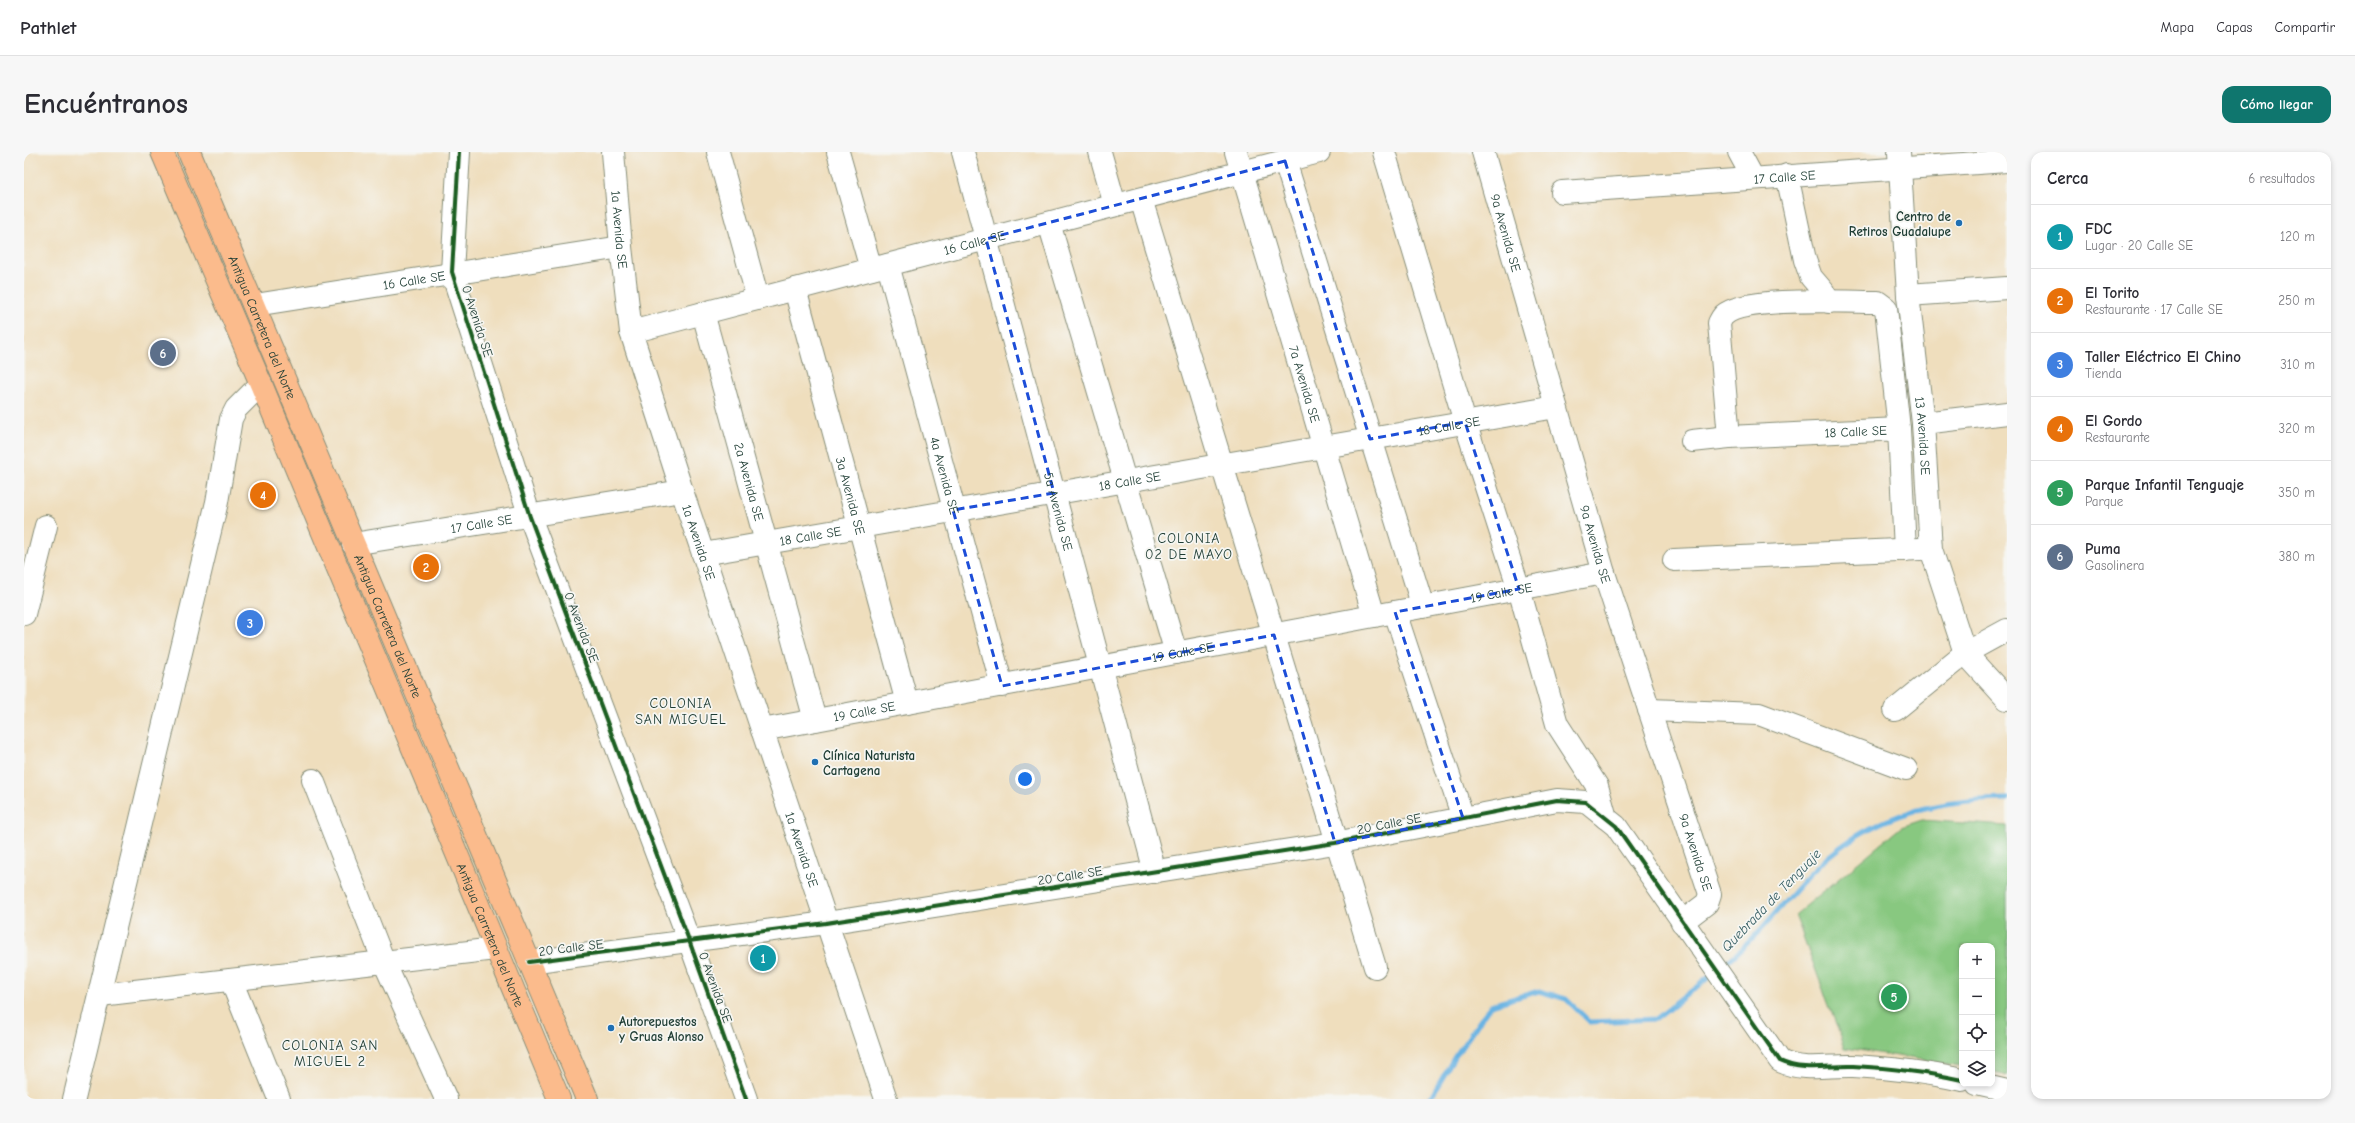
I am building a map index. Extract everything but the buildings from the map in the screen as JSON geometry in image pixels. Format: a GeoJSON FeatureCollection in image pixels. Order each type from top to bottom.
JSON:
{"type":"FeatureCollection","features":[{"type":"Feature","properties":{"kind":"main road","name":"Antigua Carretera del Norte"},"geometry":{"type":"LineString","coordinates":[[162,152],[261,384],[495,949],[559,1099]]}},
{"type":"Feature","properties":{"kind":"main road","name":"Antigua Carretera del Norte"},"geometry":{"type":"LineString","coordinates":[[190,152],[353,544],[587,1099]]}},
{"type":"Feature","properties":{"kind":"street","name":"0 Avenida SE"},"geometry":{"type":"LineString","coordinates":[[459,152],[452,272],[530,517],[690,943],[746,1099]]}},
{"type":"Feature","properties":{"kind":"street","name":"1a Avenida SE"},"geometry":{"type":"LineString","coordinates":[[614,152],[620,246],[631,332],[682,491],[886,1099]]}},
{"type":"Feature","properties":{"kind":"street"},"geometry":{"type":"LineString","coordinates":[[718,152],[758,299]]}},
{"type":"Feature","properties":{"kind":"street","name":"4a Avenida SE"},"geometry":{"type":"LineString","coordinates":[[838,152],[879,267],[953,510],[1002,686]]}},
{"type":"Feature","properties":{"kind":"street","name":"5a Avenida SE"},"geometry":{"type":"LineString","coordinates":[[963,152],[1155,872]]}},
{"type":"Feature","properties":{"kind":"street"},"geometry":{"type":"LineString","coordinates":[[1100,152],[1115,205]]}},
{"type":"Feature","properties":{"kind":"street","name":"16 Calle SE"},"geometry":{"type":"LineString","coordinates":[[631,332],[1141,198],[1239,162],[1285,161],[1319,152]]}},
{"type":"Feature","properties":{"kind":"street"},"geometry":{"type":"LineString","coordinates":[[1384,152],[1465,422],[1519,589],[1557,724],[1597,786],[1606,818]]}},
{"type":"Feature","properties":{"kind":"street","name":"9a Avenida SE"},"geometry":{"type":"LineString","coordinates":[[1482,152],[1604,573],[1710,894],[1707,903],[1682,922]]}},
{"type":"Feature","properties":{"kind":"street"},"geometry":{"type":"LineString","coordinates":[[1739,152],[1753,178]]}},
{"type":"Feature","properties":{"kind":"street","name":"17 Calle SE"},"geometry":{"type":"LineString","coordinates":[[1562,192],[1787,175],[1900,159],[2007,161]]}},
{"type":"Feature","properties":{"kind":"street","name":"13 Avenida SE"},"geometry":{"type":"LineString","coordinates":[[1900,159],[1908,295],[1923,423],[1931,549],[1965,653],[2007,699]]}},
{"type":"Feature","properties":{"kind":"street"},"geometry":{"type":"LineString","coordinates":[[1285,161],[1423,607]]}},
{"type":"Feature","properties":{"kind":"street","name":"7a Avenida SE"},"geometry":{"type":"LineString","coordinates":[[1239,162],[1374,616]]}},
{"type":"Feature","properties":{"kind":"street"},"geometry":{"type":"LineString","coordinates":[[1787,175],[1805,260],[1811,277],[1823,291],[1828,302]]}},
{"type":"Feature","properties":{"kind":"street"},"geometry":{"type":"LineString","coordinates":[[1141,198],[1336,843],[1375,967]]}},
{"type":"Feature","properties":{"kind":"street"},"geometry":{"type":"LineString","coordinates":[[1049,223],[1176,653]]}},
{"type":"Feature","properties":{"kind":"street","name":"16 Calle SE"},"geometry":{"type":"LineString","coordinates":[[254,305],[620,246]]}},
{"type":"Feature","properties":{"kind":"street"},"geometry":{"type":"LineString","coordinates":[[1908,295],[2007,288]]}},
{"type":"Feature","properties":{"kind":"street","name":"3a Avenida SE"},"geometry":{"type":"LineString","coordinates":[[795,289],[861,526],[907,703]]}},
{"type":"Feature","properties":{"kind":"street"},"geometry":{"type":"LineString","coordinates":[[1729,437],[1719,323],[1724,315],[1756,304],[1878,302],[1886,308],[1900,429]]}},
{"type":"Feature","properties":{"kind":"street","name":"2a Avenida SE"},"geometry":{"type":"LineString","coordinates":[[703,313],[815,720]]}},
{"type":"Feature","properties":{"kind":"street"},"geometry":{"type":"LineString","coordinates":[[74,1099],[217,502],[231,419],[236,409],[261,384]]}},
{"type":"Feature","properties":{"kind":"street","name":"18 Calle SE"},"geometry":{"type":"LineString","coordinates":[[703,554],[1556,407]]}},
{"type":"Feature","properties":{"kind":"street"},"geometry":{"type":"LineString","coordinates":[[1923,423],[2007,413]]}},
{"type":"Feature","properties":{"kind":"street","name":"18 Calle SE"},"geometry":{"type":"LineString","coordinates":[[1692,441],[1729,437],[1900,429],[1905,550]]}},
{"type":"Feature","properties":{"kind":"street","name":"17 Calle SE"},"geometry":{"type":"LineString","coordinates":[[353,544],[530,517],[682,491]]}},
{"type":"Feature","properties":{"kind":"street"},"geometry":{"type":"LineString","coordinates":[[24,612],[46,526]]}},
{"type":"Feature","properties":{"kind":"street"},"geometry":{"type":"LineString","coordinates":[[1674,560],[1931,549]]}},
{"type":"Feature","properties":{"kind":"street","name":"19 Calle SE"},"geometry":{"type":"LineString","coordinates":[[762,730],[1604,573]]}},
{"type":"Feature","properties":{"kind":"street"},"geometry":{"type":"LineString","coordinates":[[1395,612],[1463,818]]}},
{"type":"Feature","properties":{"kind":"street"},"geometry":{"type":"LineString","coordinates":[[1895,710],[1965,653],[2007,630]]}},
{"type":"Feature","properties":{"kind":"street"},"geometry":{"type":"LineString","coordinates":[[1649,710],[1759,714],[1906,769]]}},
{"type":"Feature","properties":{"kind":"street"},"geometry":{"type":"LineString","coordinates":[[313,780],[384,962],[446,1099]]}},
{"type":"Feature","properties":{"kind":"street","name":"20 Calle SE"},"geometry":{"type":"LineString","coordinates":[[529,962],[690,943],[1155,872],[1336,843],[1557,800],[1586,802],[1616,826],[1780,1061],[1792,1066],[1852,1066],[1929,1073],[1959,1079]]}},
{"type":"Feature","properties":{"kind":"street"},"geometry":{"type":"LineString","coordinates":[[100,995],[495,949]]}},
{"type":"Feature","properties":{"kind":"street"},"geometry":{"type":"LineString","coordinates":[[231,980],[279,1099]]}},
{"type":"Feature","properties":{"kind":"street"},"geometry":{"type":"LineString","coordinates":[[1990,1087],[2007,1091]]}},
{"type":"Feature","properties":{"kind":"highlighted area"},"geometry":{"type":"Polygon","coordinates":[[[1285,161],[1370,439],[1465,422],[1519,589],[1395,612],[1463,818],[1335,843],[1274,635],[1002,686],[953,510],[1054,493],[986,239],[1285,161]]]}},
{"type":"Feature","properties":{"kind":"green space"},"geometry":{"type":"Polygon","coordinates":[[[1922,820],[2007,826],[2007,1076],[1995,1073],[1995,943],[1959,943],[1959,1066],[1845,1048],[1795,915],[1901,827],[1922,820]]]}},
{"type":"Feature","properties":{"kind":"waterway","name":"Quebrada de Tenguaje"},"geometry":{"type":"LineString","coordinates":[[1721,967],[1756,935],[1809,875],[1830,855],[1852,839],[1875,826],[1899,816],[1925,808],[1978,800],[2007,799]]}},
{"type":"Feature","properties":{"kind":"waterway","name":"Quebrada de Tenguaje"},"geometry":{"type":"LineString","coordinates":[[1430,1099],[1454,1058],[1491,1005],[1539,991],[1566,999],[1590,1022],[1656,1019],[1713,974]]}},
{"type":"Feature","properties":{"kind":"cycle path"},"geometry":{"type":"LineString","coordinates":[[459,152],[452,272],[530,517],[690,943],[746,1099]]}},
{"type":"Feature","properties":{"kind":"cycle path"},"geometry":{"type":"LineString","coordinates":[[529,962],[826,923],[1335,843],[1557,800],[1586,802],[1616,826],[1780,1061],[1807,1067],[1853,1066],[1894,1069],[1959,1079]]}},
{"type":"Feature","properties":{"kind":"place","name":"Centro de Retiros Guadalupe"},"geometry":{"type":"Point","coordinates":[1959,223]}},
{"type":"Feature","properties":{"kind":"place","name":"Puma"},"geometry":{"type":"Point","coordinates":[163,353]}},
{"type":"Feature","properties":{"kind":"place","name":"El Gordo"},"geometry":{"type":"Point","coordinates":[263,495]}},
{"type":"Feature","properties":{"kind":"place","name":"El Torito"},"geometry":{"type":"Point","coordinates":[426,567]}},
{"type":"Feature","properties":{"kind":"place","name":"Taller Eléctrico El Chino"},"geometry":{"type":"Point","coordinates":[250,623]}},
{"type":"Feature","properties":{"kind":"place","name":"Clínica Naturista Cartagena"},"geometry":{"type":"Point","coordinates":[815,762]}},
{"type":"Feature","properties":{"kind":"place","name":"FDC"},"geometry":{"type":"Point","coordinates":[763,958]}},
{"type":"Feature","properties":{"kind":"place","name":"Parque Infantil Tenguaje"},"geometry":{"type":"Point","coordinates":[1894,997]}},
{"type":"Feature","properties":{"kind":"place","name":"Autorepuestos y Gruas Alonso"},"geometry":{"type":"Point","coordinates":[611,1028]}},
{"type":"Feature","properties":{"kind":"district","name":"COLONIA 02 DE MAYO"},"geometry":{"type":"Point","coordinates":[1189,546]}},
{"type":"Feature","properties":{"kind":"district","name":"COLONIA SAN MIGUEL"},"geometry":{"type":"Point","coordinates":[681,712]}},
{"type":"Feature","properties":{"kind":"district","name":"COLONIA SAN MIGUEL 2"},"geometry":{"type":"Point","coordinates":[330,1054]}}]}
